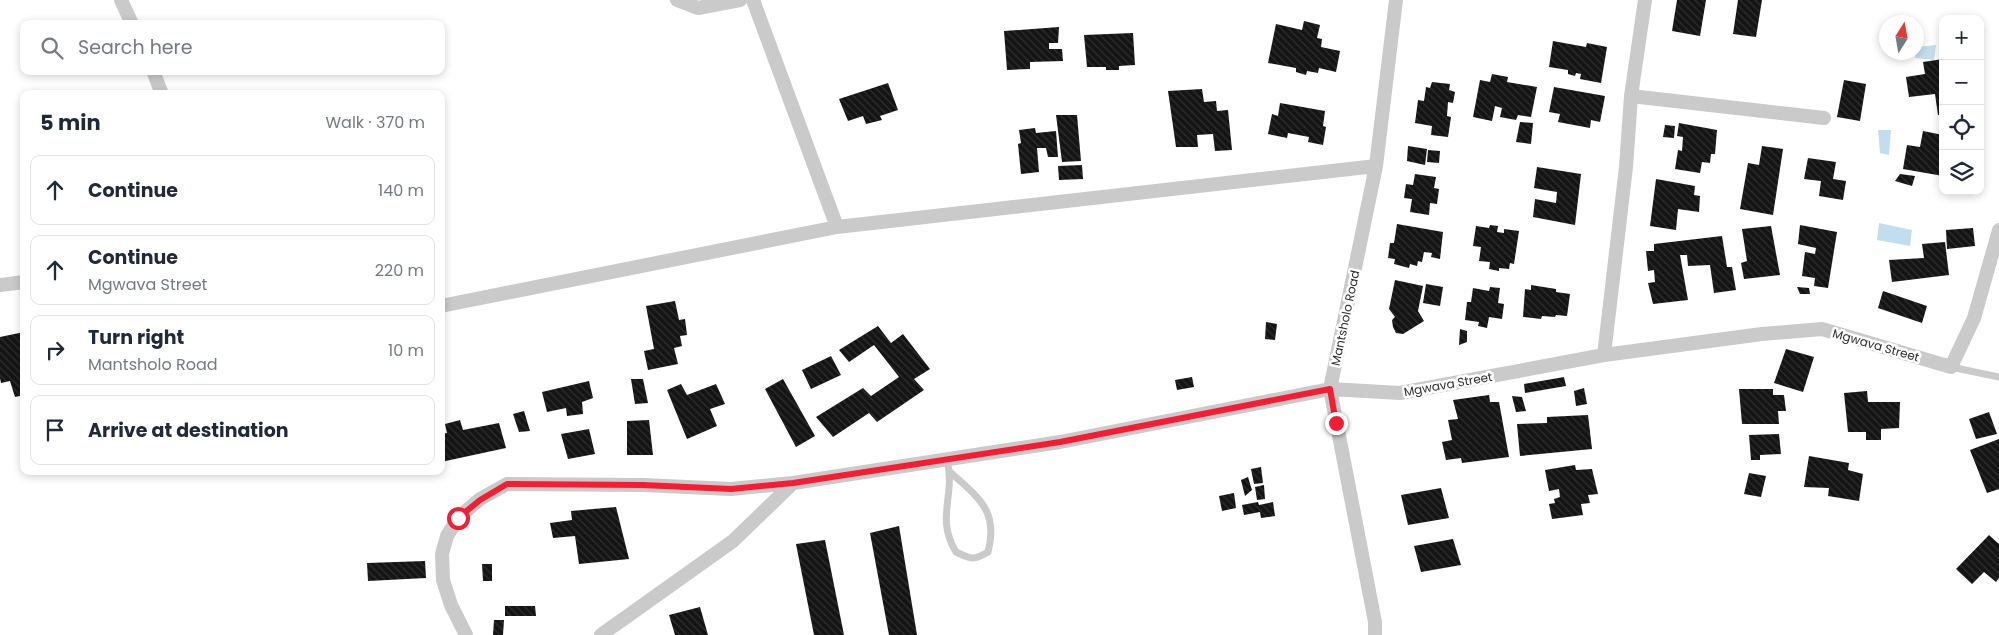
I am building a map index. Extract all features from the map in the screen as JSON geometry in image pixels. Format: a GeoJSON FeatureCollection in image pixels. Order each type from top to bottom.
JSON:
{"type":"FeatureCollection","features":[{"type":"Feature","properties":{"kind":"street"},"geometry":{"type":"LineString","coordinates":[[121,0],[130,20]]}},
{"type":"Feature","properties":{"kind":"street"},"geometry":{"type":"LineString","coordinates":[[677,0],[698,8],[740,0]]}},
{"type":"Feature","properties":{"kind":"street"},"geometry":{"type":"LineString","coordinates":[[752,0],[837,227]]}},
{"type":"Feature","properties":{"kind":"street","name":"Mantsholo Road"},"geometry":{"type":"LineString","coordinates":[[1375,635],[1375,622],[1330,389],[1376,166],[1396,0]]}},
{"type":"Feature","properties":{"kind":"street"},"geometry":{"type":"LineString","coordinates":[[1604,355],[1626,168],[1631,96],[1645,0]]}},
{"type":"Feature","properties":{"kind":"street"},"geometry":{"type":"LineString","coordinates":[[154,75],[160,90]]}},
{"type":"Feature","properties":{"kind":"street"},"geometry":{"type":"LineString","coordinates":[[1631,96],[1824,118]]}},
{"type":"Feature","properties":{"kind":"street"},"geometry":{"type":"LineString","coordinates":[[445,305],[837,227],[1376,166]]}},
{"type":"Feature","properties":{"kind":"street"},"geometry":{"type":"LineString","coordinates":[[1952,368],[1974,318],[1999,230]]}},
{"type":"Feature","properties":{"kind":"street"},"geometry":{"type":"LineString","coordinates":[[0,285],[20,282]]}},
{"type":"Feature","properties":{"kind":"street","name":"Mgwava Street"},"geometry":{"type":"LineString","coordinates":[[466,635],[451,605],[443,580],[442,554],[447,536],[458,518],[480,500],[507,484],[643,485],[731,489],[949,466],[1060,442],[1330,389],[1400,393],[1604,355],[1762,334],[1822,329],[1952,368]]}},
{"type":"Feature","properties":{"kind":"street"},"geometry":{"type":"LineString","coordinates":[[601,635],[734,541],[793,483]]}},
{"type":"Feature","properties":{"kind":"lane"},"geometry":{"type":"LineString","coordinates":[[1952,368],[1999,377]]}},
{"type":"Feature","properties":{"kind":"lane"},"geometry":{"type":"LineString","coordinates":[[949,466],[982,501],[988,512],[991,540],[988,552],[979,557],[971,559],[956,552],[949,542],[946,532],[946,514],[949,466]]}},
{"type":"Feature","properties":{"kind":"water"},"geometry":{"type":"Polygon","coordinates":[[[1936,45],[1934,60],[1924,59],[1924,46],[1936,45]]]}},
{"type":"Feature","properties":{"kind":"water"},"geometry":{"type":"Polygon","coordinates":[[[1878,130],[1891,130],[1889,155],[1880,153],[1878,130]]]}},
{"type":"Feature","properties":{"kind":"water"},"geometry":{"type":"Polygon","coordinates":[[[1879,223],[1912,230],[1910,246],[1877,240],[1879,223]]]}},
{"type":"Feature","properties":{"kind":"building"},"geometry":{"type":"Polygon","coordinates":[[[1677,0],[1706,0],[1700,36],[1672,31],[1677,0]]]}},
{"type":"Feature","properties":{"kind":"building"},"geometry":{"type":"Polygon","coordinates":[[[1738,0],[1762,0],[1756,37],[1733,34],[1738,0]]]}},
{"type":"Feature","properties":{"kind":"building"},"geometry":{"type":"Polygon","coordinates":[[[1304,21],[1320,25],[1317,38],[1322,39],[1321,47],[1340,51],[1336,72],[1319,68],[1318,73],[1307,71],[1306,75],[1296,72],[1296,68],[1268,63],[1276,24],[1302,30],[1304,21]]]}},
{"type":"Feature","properties":{"kind":"building"},"geometry":{"type":"Polygon","coordinates":[[[1059,27],[1058,43],[1049,43],[1049,49],[1062,49],[1063,61],[1030,62],[1030,69],[1007,70],[1004,31],[1059,27]]]}},
{"type":"Feature","properties":{"kind":"building"},"geometry":{"type":"Polygon","coordinates":[[[1133,33],[1135,65],[1119,66],[1119,70],[1106,70],[1106,67],[1087,67],[1084,35],[1133,33]]]}},
{"type":"Feature","properties":{"kind":"building"},"geometry":{"type":"Polygon","coordinates":[[[1553,41],[1586,47],[1587,43],[1607,47],[1601,83],[1580,79],[1581,74],[1576,73],[1575,76],[1568,74],[1568,70],[1549,67],[1553,41]]]}},
{"type":"Feature","properties":{"kind":"building"},"geometry":{"type":"Polygon","coordinates":[[[1939,60],[1939,115],[1935,94],[1909,97],[1906,77],[1925,74],[1923,62],[1939,60]]]}},
{"type":"Feature","properties":{"kind":"building"},"geometry":{"type":"Polygon","coordinates":[[[1492,74],[1508,77],[1507,82],[1537,87],[1531,117],[1518,115],[1516,120],[1500,117],[1502,108],[1495,106],[1492,121],[1473,117],[1480,80],[1490,82],[1492,74]]]}},
{"type":"Feature","properties":{"kind":"building"},"geometry":{"type":"Polygon","coordinates":[[[1844,80],[1866,84],[1860,121],[1837,117],[1844,80]]]}},
{"type":"Feature","properties":{"kind":"building"},"geometry":{"type":"Polygon","coordinates":[[[1432,82],[1450,84],[1449,90],[1455,92],[1453,103],[1448,102],[1447,116],[1451,117],[1448,137],[1431,135],[1432,126],[1415,123],[1418,100],[1424,101],[1426,87],[1430,88],[1432,82]]]}},
{"type":"Feature","properties":{"kind":"building"},"geometry":{"type":"Polygon","coordinates":[[[888,83],[898,110],[880,116],[882,120],[866,124],[863,116],[848,121],[839,99],[888,83]]]}},
{"type":"Feature","properties":{"kind":"building"},"geometry":{"type":"Polygon","coordinates":[[[1554,87],[1605,96],[1600,122],[1591,120],[1590,128],[1558,122],[1560,114],[1549,112],[1554,87]]]}},
{"type":"Feature","properties":{"kind":"building"},"geometry":{"type":"Polygon","coordinates":[[[1202,89],[1204,102],[1216,101],[1217,111],[1228,110],[1232,150],[1215,151],[1213,134],[1197,135],[1198,147],[1176,147],[1168,91],[1202,89]]]}},
{"type":"Feature","properties":{"kind":"building"},"geometry":{"type":"Polygon","coordinates":[[[1280,103],[1325,111],[1323,126],[1326,127],[1323,145],[1308,142],[1309,137],[1288,133],[1287,138],[1268,134],[1272,114],[1278,116],[1280,103]]]}},
{"type":"Feature","properties":{"kind":"building"},"geometry":{"type":"Polygon","coordinates":[[[1056,115],[1077,115],[1081,161],[1062,162],[1056,115]]]}},
{"type":"Feature","properties":{"kind":"building"},"geometry":{"type":"Polygon","coordinates":[[[1520,122],[1533,123],[1531,144],[1516,142],[1520,122]]]}},
{"type":"Feature","properties":{"kind":"building"},"geometry":{"type":"Polygon","coordinates":[[[1679,123],[1717,130],[1715,154],[1711,154],[1710,163],[1702,162],[1700,173],[1675,169],[1678,150],[1682,151],[1683,137],[1677,136],[1679,123]]]}},
{"type":"Feature","properties":{"kind":"building"},"geometry":{"type":"Polygon","coordinates":[[[1665,125],[1675,126],[1674,138],[1663,137],[1665,125]]]}},
{"type":"Feature","properties":{"kind":"building"},"geometry":{"type":"Polygon","coordinates":[[[1035,128],[1036,133],[1056,131],[1058,157],[1048,157],[1046,148],[1037,148],[1039,172],[1021,174],[1018,144],[1021,143],[1019,130],[1035,128]]]}},
{"type":"Feature","properties":{"kind":"building"},"geometry":{"type":"Polygon","coordinates":[[[1923,131],[1939,134],[1939,175],[1903,169],[1907,145],[1920,147],[1923,131]]]}},
{"type":"Feature","properties":{"kind":"building"},"geometry":{"type":"Polygon","coordinates":[[[1408,146],[1427,149],[1425,165],[1407,161],[1408,146]]]}},
{"type":"Feature","properties":{"kind":"building"},"geometry":{"type":"Polygon","coordinates":[[[1762,146],[1783,149],[1773,215],[1740,209],[1748,163],[1759,165],[1762,146]]]}},
{"type":"Feature","properties":{"kind":"building"},"geometry":{"type":"Polygon","coordinates":[[[1428,150],[1440,151],[1439,163],[1427,162],[1428,150]]]}},
{"type":"Feature","properties":{"kind":"building"},"geometry":{"type":"Polygon","coordinates":[[[1808,158],[1836,162],[1833,179],[1846,181],[1843,200],[1819,196],[1821,181],[1804,179],[1808,158]]]}},
{"type":"Feature","properties":{"kind":"building"},"geometry":{"type":"Polygon","coordinates":[[[1082,165],[1083,179],[1059,180],[1058,166],[1082,165]]]}},
{"type":"Feature","properties":{"kind":"building"},"geometry":{"type":"Polygon","coordinates":[[[1537,167],[1581,174],[1575,225],[1533,217],[1535,199],[1556,203],[1557,192],[1534,188],[1537,167]]]}},
{"type":"Feature","properties":{"kind":"building"},"geometry":{"type":"Polygon","coordinates":[[[1415,174],[1436,177],[1434,188],[1439,189],[1437,204],[1430,203],[1429,215],[1410,212],[1412,199],[1404,198],[1406,184],[1413,185],[1415,174]]]}},
{"type":"Feature","properties":{"kind":"building"},"geometry":{"type":"Polygon","coordinates":[[[1900,174],[1915,176],[1912,186],[1895,181],[1900,174]]]}},
{"type":"Feature","properties":{"kind":"building"},"geometry":{"type":"Polygon","coordinates":[[[1656,179],[1695,186],[1694,195],[1700,196],[1699,212],[1678,209],[1676,230],[1650,226],[1656,179]]]}},
{"type":"Feature","properties":{"kind":"building"},"geometry":{"type":"Polygon","coordinates":[[[1397,224],[1443,232],[1440,259],[1431,257],[1432,253],[1424,252],[1422,262],[1418,261],[1417,266],[1410,264],[1409,268],[1394,264],[1395,259],[1388,258],[1390,243],[1394,243],[1397,224]]]}},
{"type":"Feature","properties":{"kind":"building"},"geometry":{"type":"Polygon","coordinates":[[[1490,225],[1498,226],[1497,232],[1504,233],[1504,229],[1519,231],[1514,264],[1510,263],[1509,269],[1499,268],[1499,271],[1489,269],[1490,262],[1479,261],[1481,247],[1473,246],[1476,226],[1489,228],[1490,225]]]}},
{"type":"Feature","properties":{"kind":"building"},"geometry":{"type":"Polygon","coordinates":[[[1800,225],[1837,232],[1828,288],[1814,286],[1815,278],[1802,276],[1805,252],[1815,254],[1816,248],[1798,244],[1800,225]]]}},
{"type":"Feature","properties":{"kind":"building"},"geometry":{"type":"Polygon","coordinates":[[[1771,226],[1780,275],[1744,279],[1741,263],[1747,261],[1742,229],[1771,226]]]}},
{"type":"Feature","properties":{"kind":"building"},"geometry":{"type":"Polygon","coordinates":[[[1973,228],[1975,246],[1947,249],[1946,230],[1973,228]]]}},
{"type":"Feature","properties":{"kind":"building"},"geometry":{"type":"Polygon","coordinates":[[[1722,236],[1727,267],[1732,267],[1736,290],[1714,293],[1710,265],[1688,266],[1687,255],[1680,255],[1688,300],[1653,304],[1648,283],[1655,282],[1654,270],[1648,271],[1646,251],[1654,251],[1654,244],[1722,236]]]}},
{"type":"Feature","properties":{"kind":"building"},"geometry":{"type":"Polygon","coordinates":[[[1945,242],[1949,275],[1892,282],[1889,260],[1924,258],[1922,244],[1945,242]]]}},
{"type":"Feature","properties":{"kind":"building"},"geometry":{"type":"Polygon","coordinates":[[[1395,280],[1423,286],[1418,311],[1424,321],[1403,334],[1396,333],[1392,320],[1395,317],[1389,309],[1395,280]]]}},
{"type":"Feature","properties":{"kind":"building"},"geometry":{"type":"Polygon","coordinates":[[[1426,284],[1443,287],[1440,306],[1423,303],[1426,284]]]}},
{"type":"Feature","properties":{"kind":"building"},"geometry":{"type":"Polygon","coordinates":[[[1531,285],[1556,289],[1556,292],[1570,294],[1567,316],[1542,316],[1541,319],[1523,317],[1525,289],[1531,290],[1531,285]]]}},
{"type":"Feature","properties":{"kind":"building"},"geometry":{"type":"Polygon","coordinates":[[[1490,287],[1500,288],[1498,303],[1504,304],[1502,319],[1489,317],[1487,328],[1478,326],[1479,322],[1465,320],[1467,302],[1471,302],[1473,288],[1489,291],[1490,287]]]}},
{"type":"Feature","properties":{"kind":"building"},"geometry":{"type":"Polygon","coordinates":[[[1797,287],[1809,288],[1810,294],[1800,294],[1797,287]]]}},
{"type":"Feature","properties":{"kind":"building"},"geometry":{"type":"Polygon","coordinates":[[[1883,291],[1927,306],[1922,323],[1878,308],[1883,291]]]}},
{"type":"Feature","properties":{"kind":"building"},"geometry":{"type":"Polygon","coordinates":[[[675,301],[679,320],[685,319],[687,335],[680,336],[682,346],[674,348],[678,364],[648,370],[644,351],[654,349],[646,306],[675,301]]]}},
{"type":"Feature","properties":{"kind":"building"},"geometry":{"type":"Polygon","coordinates":[[[1266,322],[1277,324],[1275,340],[1265,339],[1266,322]]]}},
{"type":"Feature","properties":{"kind":"building"},"geometry":{"type":"Polygon","coordinates":[[[878,326],[891,343],[903,334],[930,369],[914,379],[924,390],[877,422],[869,413],[833,437],[816,417],[863,388],[871,396],[899,377],[874,345],[849,362],[839,350],[878,326]]]}},
{"type":"Feature","properties":{"kind":"building"},"geometry":{"type":"Polygon","coordinates":[[[1460,329],[1467,331],[1467,342],[1459,345],[1460,329]]]}},
{"type":"Feature","properties":{"kind":"building"},"geometry":{"type":"Polygon","coordinates":[[[20,333],[20,396],[15,397],[10,381],[1,383],[0,337],[20,333]]]}},
{"type":"Feature","properties":{"kind":"building"},"geometry":{"type":"Polygon","coordinates":[[[1786,349],[1814,357],[1803,392],[1774,383],[1786,349]]]}},
{"type":"Feature","properties":{"kind":"building"},"geometry":{"type":"Polygon","coordinates":[[[831,356],[841,375],[811,389],[802,370],[831,356]]]}},
{"type":"Feature","properties":{"kind":"building"},"geometry":{"type":"Polygon","coordinates":[[[1192,377],[1194,387],[1177,390],[1175,380],[1192,377]]]}},
{"type":"Feature","properties":{"kind":"building"},"geometry":{"type":"Polygon","coordinates":[[[1564,377],[1566,386],[1525,393],[1524,384],[1564,377]]]}},
{"type":"Feature","properties":{"kind":"building"},"geometry":{"type":"Polygon","coordinates":[[[631,379],[643,379],[648,403],[635,404],[631,379]]]}},
{"type":"Feature","properties":{"kind":"building"},"geometry":{"type":"Polygon","coordinates":[[[783,379],[815,436],[796,447],[765,389],[783,379]]]}},
{"type":"Feature","properties":{"kind":"building"},"geometry":{"type":"Polygon","coordinates":[[[589,381],[593,398],[582,402],[583,414],[567,416],[566,408],[547,412],[542,392],[589,381]]]}},
{"type":"Feature","properties":{"kind":"building"},"geometry":{"type":"Polygon","coordinates":[[[681,384],[687,395],[716,384],[725,404],[710,409],[717,426],[687,439],[667,390],[681,384]]]}},
{"type":"Feature","properties":{"kind":"building"},"geometry":{"type":"Polygon","coordinates":[[[1584,388],[1587,404],[1576,406],[1574,391],[1584,388]]]}},
{"type":"Feature","properties":{"kind":"building"},"geometry":{"type":"Polygon","coordinates":[[[1739,389],[1773,389],[1773,395],[1784,395],[1786,411],[1778,411],[1779,424],[1742,424],[1739,389]]]}},
{"type":"Feature","properties":{"kind":"building"},"geometry":{"type":"Polygon","coordinates":[[[1867,391],[1868,402],[1900,402],[1899,428],[1881,429],[1881,440],[1866,440],[1866,432],[1848,432],[1844,393],[1867,391]]]}},
{"type":"Feature","properties":{"kind":"building"},"geometry":{"type":"Polygon","coordinates":[[[1489,395],[1490,402],[1499,402],[1509,457],[1462,463],[1461,458],[1446,460],[1442,442],[1452,440],[1448,420],[1458,419],[1453,400],[1489,395]]]}},
{"type":"Feature","properties":{"kind":"building"},"geometry":{"type":"Polygon","coordinates":[[[1512,396],[1522,397],[1526,411],[1516,412],[1512,396]]]}},
{"type":"Feature","properties":{"kind":"building"},"geometry":{"type":"Polygon","coordinates":[[[524,411],[530,431],[519,432],[513,414],[524,411]]]}},
{"type":"Feature","properties":{"kind":"building"},"geometry":{"type":"Polygon","coordinates":[[[1989,412],[1997,434],[1976,439],[1969,419],[1989,412]]]}},
{"type":"Feature","properties":{"kind":"building"},"geometry":{"type":"Polygon","coordinates":[[[1588,415],[1592,449],[1520,456],[1517,424],[1547,423],[1547,417],[1588,415]]]}},
{"type":"Feature","properties":{"kind":"building"},"geometry":{"type":"Polygon","coordinates":[[[460,420],[463,430],[499,423],[506,448],[445,461],[445,433],[447,433],[445,424],[460,420]]]}},
{"type":"Feature","properties":{"kind":"building"},"geometry":{"type":"Polygon","coordinates":[[[649,420],[653,455],[627,455],[627,421],[649,420]]]}},
{"type":"Feature","properties":{"kind":"building"},"geometry":{"type":"Polygon","coordinates":[[[589,429],[595,454],[568,459],[561,434],[589,429]]]}},
{"type":"Feature","properties":{"kind":"building"},"geometry":{"type":"Polygon","coordinates":[[[1779,434],[1781,454],[1760,455],[1760,460],[1751,460],[1749,435],[1779,434]]]}},
{"type":"Feature","properties":{"kind":"building"},"geometry":{"type":"Polygon","coordinates":[[[1999,439],[1999,489],[1987,493],[1970,450],[1999,439]]]}},
{"type":"Feature","properties":{"kind":"building"},"geometry":{"type":"Polygon","coordinates":[[[1809,456],[1849,463],[1848,470],[1863,474],[1859,501],[1828,496],[1829,488],[1804,487],[1809,456]]]}},
{"type":"Feature","properties":{"kind":"building"},"geometry":{"type":"Polygon","coordinates":[[[1575,465],[1576,470],[1592,469],[1598,494],[1588,495],[1590,503],[1581,504],[1583,515],[1552,519],[1549,504],[1555,503],[1554,499],[1560,497],[1559,489],[1549,491],[1545,470],[1575,465]]]}},
{"type":"Feature","properties":{"kind":"building"},"geometry":{"type":"Polygon","coordinates":[[[1261,467],[1263,483],[1254,484],[1251,469],[1261,467]]]}},
{"type":"Feature","properties":{"kind":"building"},"geometry":{"type":"Polygon","coordinates":[[[1749,473],[1766,476],[1761,497],[1744,494],[1749,473]]]}},
{"type":"Feature","properties":{"kind":"building"},"geometry":{"type":"Polygon","coordinates":[[[1248,477],[1252,490],[1245,496],[1241,480],[1248,477]]]}},
{"type":"Feature","properties":{"kind":"building"},"geometry":{"type":"Polygon","coordinates":[[[1264,485],[1265,499],[1257,500],[1255,487],[1264,485]]]}},
{"type":"Feature","properties":{"kind":"building"},"geometry":{"type":"Polygon","coordinates":[[[1441,488],[1449,518],[1408,525],[1401,495],[1441,488]]]}},
{"type":"Feature","properties":{"kind":"building"},"geometry":{"type":"Polygon","coordinates":[[[1234,493],[1236,508],[1222,511],[1219,496],[1234,493]]]}},
{"type":"Feature","properties":{"kind":"building"},"geometry":{"type":"Polygon","coordinates":[[[1258,502],[1259,505],[1273,502],[1275,516],[1261,518],[1260,512],[1244,515],[1242,505],[1258,502]]]}},
{"type":"Feature","properties":{"kind":"building"},"geometry":{"type":"Polygon","coordinates":[[[616,507],[629,559],[579,564],[575,536],[553,538],[550,523],[572,520],[571,511],[616,507]]]}},
{"type":"Feature","properties":{"kind":"building"},"geometry":{"type":"Polygon","coordinates":[[[899,526],[917,635],[889,635],[870,533],[899,526]]]}},
{"type":"Feature","properties":{"kind":"building"},"geometry":{"type":"Polygon","coordinates":[[[1989,535],[1999,544],[1999,578],[1996,582],[1984,572],[1972,584],[1956,569],[1989,535]]]}},
{"type":"Feature","properties":{"kind":"building"},"geometry":{"type":"Polygon","coordinates":[[[1453,539],[1461,565],[1421,572],[1414,546],[1453,539]]]}},
{"type":"Feature","properties":{"kind":"building"},"geometry":{"type":"Polygon","coordinates":[[[825,540],[844,635],[814,635],[796,544],[825,540]]]}},
{"type":"Feature","properties":{"kind":"building"},"geometry":{"type":"Polygon","coordinates":[[[425,561],[426,578],[368,581],[367,563],[425,561]]]}},
{"type":"Feature","properties":{"kind":"building"},"geometry":{"type":"Polygon","coordinates":[[[482,564],[492,564],[492,581],[483,581],[482,564]]]}},
{"type":"Feature","properties":{"kind":"building"},"geometry":{"type":"Polygon","coordinates":[[[505,606],[535,606],[536,616],[505,616],[505,606]]]}},
{"type":"Feature","properties":{"kind":"building"},"geometry":{"type":"Polygon","coordinates":[[[700,607],[708,635],[675,635],[669,615],[700,607]]]}},
{"type":"Feature","properties":{"kind":"building"},"geometry":{"type":"Polygon","coordinates":[[[494,620],[504,620],[503,635],[493,635],[494,620]]]}},
{"type":"Feature","properties":{"kind":"route"},"geometry":{"type":"LineString","coordinates":[[458,518],[480,500],[507,484],[643,485],[731,489],[793,483],[1060,442],[1330,389],[1336,423]]}}]}
